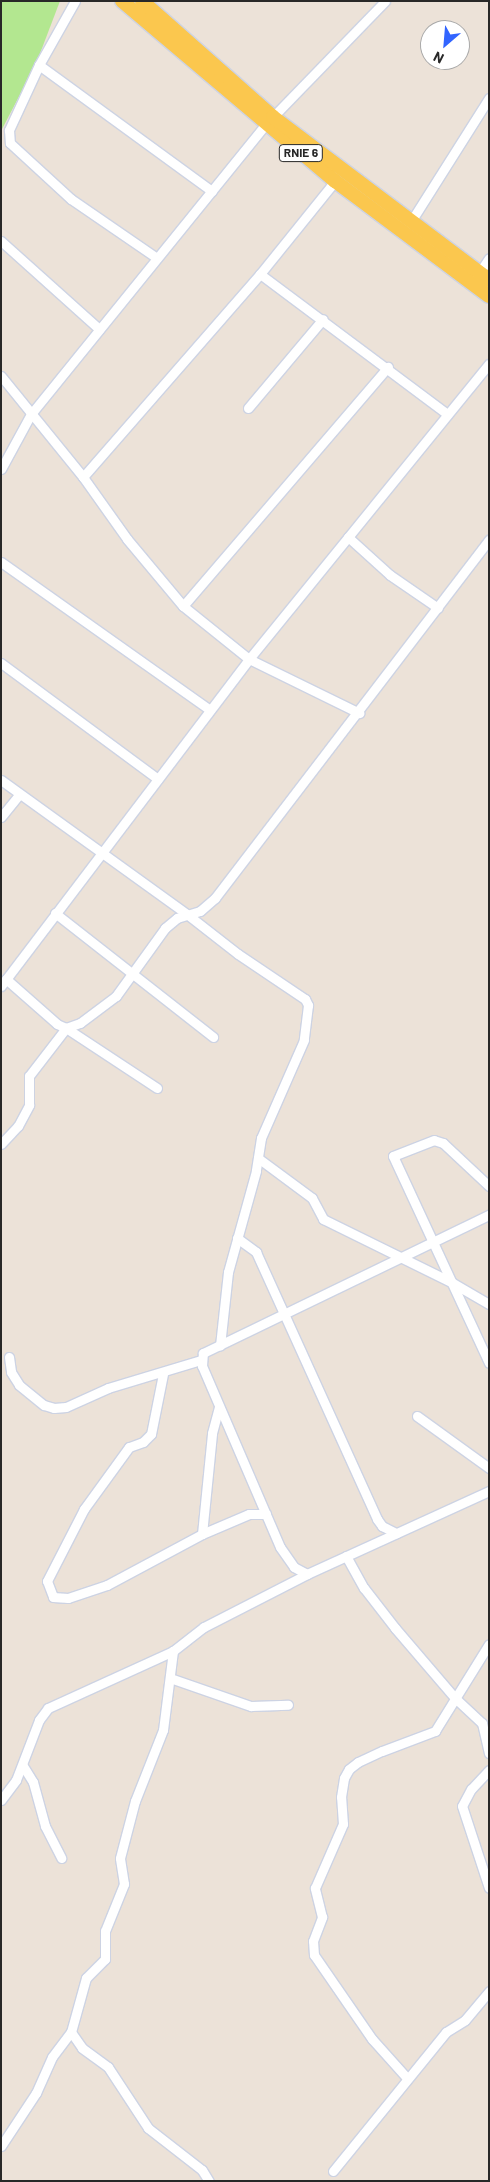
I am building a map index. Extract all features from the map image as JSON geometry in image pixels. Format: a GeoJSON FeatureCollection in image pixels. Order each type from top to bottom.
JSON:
{"type":"FeatureCollection","features":[{"type":"Feature","properties":{"kind":"main road","name":"RNIE 6"},"geometry":{"type":"LineString","coordinates":[[122,1],[270,121],[484,277]]}},
{"type":"Feature","properties":{"kind":"main road","name":"RNIE 6"},"geometry":{"type":"LineString","coordinates":[[142,1],[335,181],[489,296]]}},
{"type":"Feature","properties":{"kind":"street"},"geometry":{"type":"LineString","coordinates":[[75,1],[38,65],[9,130],[10,143],[71,199],[157,258]]}},
{"type":"Feature","properties":{"kind":"street"},"geometry":{"type":"LineString","coordinates":[[1,470],[31,414],[157,258],[270,121],[385,1]]}},
{"type":"Feature","properties":{"kind":"street"},"geometry":{"type":"LineString","coordinates":[[38,65],[212,191]]}},
{"type":"Feature","properties":{"kind":"street"},"geometry":{"type":"LineString","coordinates":[[410,223],[489,98]]}},
{"type":"Feature","properties":{"kind":"street"},"geometry":{"type":"LineString","coordinates":[[83,477],[260,274],[335,181]]}},
{"type":"Feature","properties":{"kind":"street"},"geometry":{"type":"LineString","coordinates":[[1,241],[99,329]]}},
{"type":"Feature","properties":{"kind":"street"},"geometry":{"type":"LineString","coordinates":[[484,277],[489,258]]}},
{"type":"Feature","properties":{"kind":"street"},"geometry":{"type":"LineString","coordinates":[[260,274],[388,367],[447,414]]}},
{"type":"Feature","properties":{"kind":"street"},"geometry":{"type":"LineString","coordinates":[[248,408],[323,319]]}},
{"type":"Feature","properties":{"kind":"street"},"geometry":{"type":"LineString","coordinates":[[157,1088],[66,1028],[4,982],[249,659],[489,364]]}},
{"type":"Feature","properties":{"kind":"street"},"geometry":{"type":"LineString","coordinates":[[183,606],[388,367]]}},
{"type":"Feature","properties":{"kind":"street"},"geometry":{"type":"LineString","coordinates":[[1,376],[83,477],[127,539],[183,606],[249,659],[359,713]]}},
{"type":"Feature","properties":{"kind":"street"},"geometry":{"type":"LineString","coordinates":[[348,537],[390,575],[438,608]]}},
{"type":"Feature","properties":{"kind":"street"},"geometry":{"type":"LineString","coordinates":[[1,1144],[18,1126],[29,1105],[29,1076],[66,1028],[80,1023],[116,996],[131,972],[164,928],[177,918],[200,912],[215,898],[359,713],[489,540]]}},
{"type":"Feature","properties":{"kind":"street"},"geometry":{"type":"LineString","coordinates":[[1,562],[210,710]]}},
{"type":"Feature","properties":{"kind":"street"},"geometry":{"type":"LineString","coordinates":[[1,663],[158,779]]}},
{"type":"Feature","properties":{"kind":"street"},"geometry":{"type":"LineString","coordinates":[[1,780],[19,795],[102,852],[188,915],[238,954],[305,999],[308,1005],[304,1040],[261,1138],[258,1158],[224,1296],[220,1346]]}},
{"type":"Feature","properties":{"kind":"street"},"geometry":{"type":"LineString","coordinates":[[1,817],[19,795]]}},
{"type":"Feature","properties":{"kind":"street"},"geometry":{"type":"LineString","coordinates":[[55,914],[213,1037]]}},
{"type":"Feature","properties":{"kind":"street"},"geometry":{"type":"LineString","coordinates":[[489,1186],[443,1143],[434,1140],[395,1153],[393,1159],[409,1187],[489,1363]]}},
{"type":"Feature","properties":{"kind":"street"},"geometry":{"type":"LineString","coordinates":[[258,1158],[312,1198],[323,1219],[451,1282],[489,1304]]}},
{"type":"Feature","properties":{"kind":"street"},"geometry":{"type":"LineString","coordinates":[[307,1574],[287,1558],[266,1514],[219,1407],[201,1360],[203,1353],[489,1215]]}},
{"type":"Feature","properties":{"kind":"street"},"geometry":{"type":"LineString","coordinates":[[237,1238],[256,1252],[377,1518],[382,1526],[396,1533]]}},
{"type":"Feature","properties":{"kind":"street"},"geometry":{"type":"LineString","coordinates":[[10,1357],[11,1372],[19,1385],[44,1405],[54,1408],[66,1407],[108,1388],[162,1374],[201,1360]]}},
{"type":"Feature","properties":{"kind":"street"},"geometry":{"type":"LineString","coordinates":[[162,1374],[151,1434],[143,1442],[129,1447],[84,1509],[47,1581],[51,1593],[60,1599],[68,1598],[107,1584],[202,1534],[249,1514],[266,1514]]}},
{"type":"Feature","properties":{"kind":"street"},"geometry":{"type":"LineString","coordinates":[[202,1534],[212,1434],[219,1407]]}},
{"type":"Feature","properties":{"kind":"street"},"geometry":{"type":"LineString","coordinates":[[417,1416],[489,1468]]}},
{"type":"Feature","properties":{"kind":"street"},"geometry":{"type":"LineString","coordinates":[[1,1800],[22,1766],[39,1720],[48,1708],[173,1651],[204,1627],[307,1574],[489,1491]]}},
{"type":"Feature","properties":{"kind":"street"},"geometry":{"type":"LineString","coordinates":[[346,1556],[364,1588],[395,1628],[454,1698],[482,1723],[489,1753]]}},
{"type":"Feature","properties":{"kind":"street"},"geometry":{"type":"LineString","coordinates":[[408,2078],[372,2039],[314,1955],[313,1941],[322,1917],[315,1888],[343,1824],[340,1797],[344,1778],[349,1770],[382,1751],[428,1736],[440,1724],[454,1698],[489,1644]]}},
{"type":"Feature","properties":{"kind":"street"},"geometry":{"type":"LineString","coordinates":[[1,2146],[36,2093],[52,2057],[70,2032],[86,1978],[105,1959],[105,1930],[124,1884],[120,1858],[125,1836],[134,1801],[163,1730],[173,1651]]}},
{"type":"Feature","properties":{"kind":"street"},"geometry":{"type":"LineString","coordinates":[[170,1678],[251,1706],[288,1705]]}},
{"type":"Feature","properties":{"kind":"street"},"geometry":{"type":"LineString","coordinates":[[22,1766],[33,1782],[45,1826],[61,1858]]}},
{"type":"Feature","properties":{"kind":"street"},"geometry":{"type":"LineString","coordinates":[[489,1770],[471,1789],[462,1806],[489,1888]]}},
{"type":"Feature","properties":{"kind":"street"},"geometry":{"type":"LineString","coordinates":[[333,2171],[446,2032],[465,2020],[489,1992]]}},
{"type":"Feature","properties":{"kind":"street"},"geometry":{"type":"LineString","coordinates":[[70,2032],[82,2048],[108,2067],[148,2128],[202,2170],[209,2181]]}},
{"type":"Feature","properties":{"kind":"green space"},"geometry":{"type":"Polygon","coordinates":[[[1,1],[60,1],[36,64],[1,131],[1,1]]]}}]}
